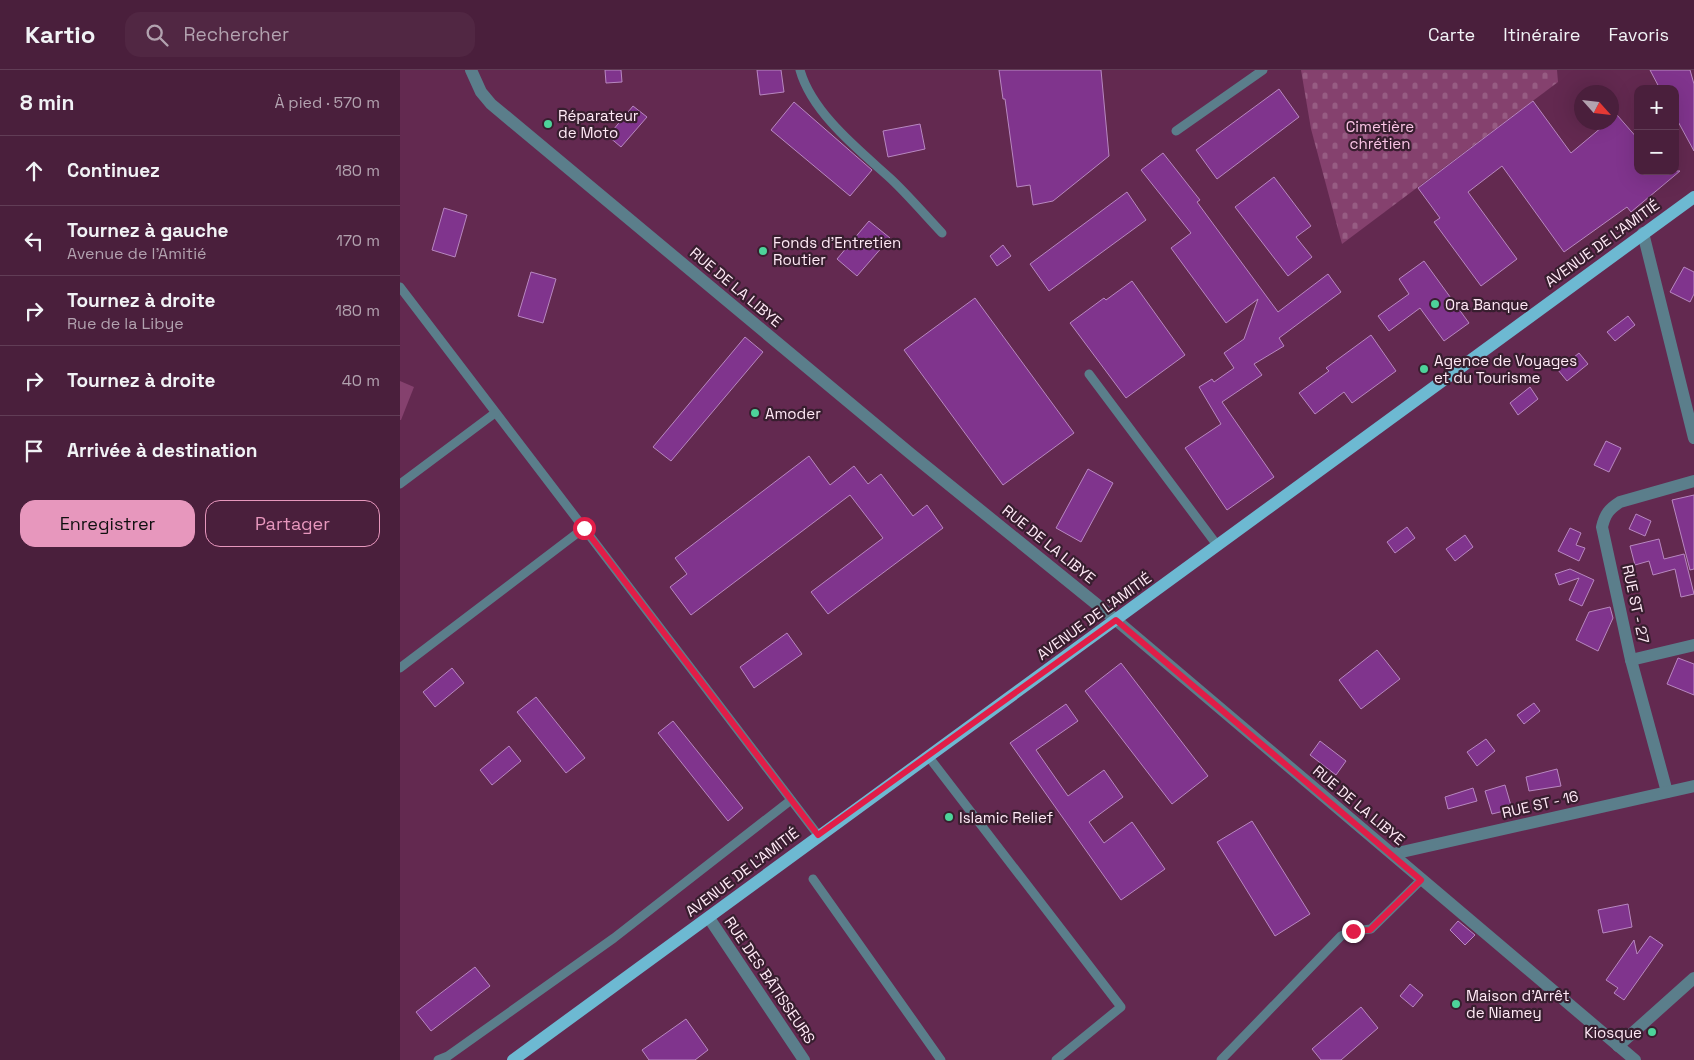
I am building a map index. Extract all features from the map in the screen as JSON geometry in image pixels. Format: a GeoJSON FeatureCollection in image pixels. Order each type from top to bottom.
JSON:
{"type":"FeatureCollection","features":[{"type":"Feature","properties":{"kind":"main road","name":"AVENUE DE L'AMITIÉ"},"geometry":{"type":"LineString","coordinates":[[513,1060],[710,918],[818,835],[1116,620],[1694,197]]}},
{"type":"Feature","properties":{"kind":"street","name":"RUE DE LA LIBYE"},"geometry":{"type":"LineString","coordinates":[[471,70],[481,92],[491,104],[911,454],[1116,620],[1635,1060]]}},
{"type":"Feature","properties":{"kind":"street"},"geometry":{"type":"LineString","coordinates":[[1643,233],[1694,438]]}},
{"type":"Feature","properties":{"kind":"street","name":"RUE ST - 27"},"geometry":{"type":"LineString","coordinates":[[1667,792],[1631,660],[1602,526],[1604,517],[1609,509],[1620,502],[1694,481]]}},
{"type":"Feature","properties":{"kind":"street"},"geometry":{"type":"LineString","coordinates":[[1631,660],[1694,645]]}},
{"type":"Feature","properties":{"kind":"street","name":"RUE ST - 16"},"geometry":{"type":"LineString","coordinates":[[1393,854],[1694,786]]}},
{"type":"Feature","properties":{"kind":"street","name":"RUE DES BÂTISSEURS"},"geometry":{"type":"LineString","coordinates":[[710,918],[804,1060]]}},
{"type":"Feature","properties":{"kind":"street"},"geometry":{"type":"LineString","coordinates":[[1618,1046],[1694,978]]}},
{"type":"Feature","properties":{"kind":"lane"},"geometry":{"type":"LineString","coordinates":[[800,70],[820,108],[853,145],[893,181],[942,233]]}},
{"type":"Feature","properties":{"kind":"lane"},"geometry":{"type":"LineString","coordinates":[[1176,131],[1263,70]]}},
{"type":"Feature","properties":{"kind":"lane"},"geometry":{"type":"LineString","coordinates":[[400,287],[818,835]]}},
{"type":"Feature","properties":{"kind":"lane"},"geometry":{"type":"LineString","coordinates":[[1089,374],[1218,545]]}},
{"type":"Feature","properties":{"kind":"lane"},"geometry":{"type":"LineString","coordinates":[[400,484],[495,412]]}},
{"type":"Feature","properties":{"kind":"lane"},"geometry":{"type":"LineString","coordinates":[[400,668],[584,528]]}},
{"type":"Feature","properties":{"kind":"lane"},"geometry":{"type":"LineString","coordinates":[[928,756],[1121,1007],[1056,1060]]}},
{"type":"Feature","properties":{"kind":"lane"},"geometry":{"type":"LineString","coordinates":[[438,1060],[448,1056],[614,938],[791,800]]}},
{"type":"Feature","properties":{"kind":"lane"},"geometry":{"type":"LineString","coordinates":[[813,879],[941,1060]]}},
{"type":"Feature","properties":{"kind":"lane"},"geometry":{"type":"LineString","coordinates":[[1221,1060],[1341,936],[1353,931],[1370,930],[1421,880]]}},
{"type":"Feature","properties":{"kind":"green space","name":"Cimetière chrétien"},"geometry":{"type":"Polygon","coordinates":[[[1301,70],[1557,70],[1558,82],[1342,244],[1311,129],[1301,70]]]}},
{"type":"Feature","properties":{"kind":"green space"},"geometry":{"type":"Polygon","coordinates":[[[400,381],[414,387],[401,420],[400,420],[400,381]]]}},
{"type":"Feature","properties":{"kind":"building"},"geometry":{"type":"Polygon","coordinates":[[[605,70],[621,70],[622,82],[606,83],[605,70]]]}},
{"type":"Feature","properties":{"kind":"building"},"geometry":{"type":"Polygon","coordinates":[[[757,70],[781,70],[784,92],[760,95],[757,70]]]}},
{"type":"Feature","properties":{"kind":"building"},"geometry":{"type":"Polygon","coordinates":[[[999,70],[1101,70],[1109,156],[1053,201],[1033,205],[1030,185],[1017,187],[1005,99],[1003,99],[999,70]]]}},
{"type":"Feature","properties":{"kind":"building"},"geometry":{"type":"Polygon","coordinates":[[[1650,70],[1690,70],[1694,84],[1694,151],[1679,123],[1679,85],[1658,85],[1650,70]]]}},
{"type":"Feature","properties":{"kind":"building"},"geometry":{"type":"Polygon","coordinates":[[[1279,89],[1299,117],[1217,179],[1196,150],[1279,89]]]}},
{"type":"Feature","properties":{"kind":"building"},"geometry":{"type":"Polygon","coordinates":[[[1533,101],[1571,153],[1598,130],[1619,130],[1619,117],[1634,134],[1634,175],[1675,175],[1631,212],[1627,207],[1564,252],[1502,166],[1468,192],[1517,259],[1481,286],[1434,222],[1440,218],[1418,188],[1533,101]]]}},
{"type":"Feature","properties":{"kind":"building"},"geometry":{"type":"Polygon","coordinates":[[[794,102],[872,170],[850,196],[771,130],[794,102]]]}},
{"type":"Feature","properties":{"kind":"building"},"geometry":{"type":"Polygon","coordinates":[[[633,106],[647,117],[621,147],[608,136],[633,106]]]}},
{"type":"Feature","properties":{"kind":"building"},"geometry":{"type":"Polygon","coordinates":[[[920,124],[925,149],[888,157],[883,131],[920,124]]]}},
{"type":"Feature","properties":{"kind":"building"},"geometry":{"type":"Polygon","coordinates":[[[1163,153],[1200,200],[1197,202],[1278,312],[1328,274],[1341,292],[1279,338],[1284,346],[1254,364],[1262,375],[1222,402],[1274,477],[1227,510],[1185,448],[1221,424],[1199,387],[1212,379],[1214,382],[1234,368],[1224,353],[1244,339],[1258,299],[1226,323],[1171,248],[1191,233],[1141,170],[1163,153]]]}},
{"type":"Feature","properties":{"kind":"building"},"geometry":{"type":"Polygon","coordinates":[[[1274,177],[1311,226],[1296,237],[1312,257],[1288,276],[1235,207],[1274,177]]]}},
{"type":"Feature","properties":{"kind":"building"},"geometry":{"type":"Polygon","coordinates":[[[1127,192],[1146,220],[1049,291],[1030,264],[1127,192]]]}},
{"type":"Feature","properties":{"kind":"building"},"geometry":{"type":"Polygon","coordinates":[[[444,208],[467,215],[455,257],[432,250],[444,208]]]}},
{"type":"Feature","properties":{"kind":"building"},"geometry":{"type":"Polygon","coordinates":[[[869,221],[890,238],[857,276],[837,259],[869,221]]]}},
{"type":"Feature","properties":{"kind":"building"},"geometry":{"type":"Polygon","coordinates":[[[1003,245],[1011,256],[997,266],[990,256],[1003,245]]]}},
{"type":"Feature","properties":{"kind":"building"},"geometry":{"type":"Polygon","coordinates":[[[1424,261],[1469,323],[1444,341],[1420,308],[1389,331],[1378,316],[1409,294],[1399,279],[1424,261]]]}},
{"type":"Feature","properties":{"kind":"building"},"geometry":{"type":"Polygon","coordinates":[[[1684,267],[1694,272],[1694,294],[1690,302],[1670,292],[1684,267]]]}},
{"type":"Feature","properties":{"kind":"building"},"geometry":{"type":"Polygon","coordinates":[[[531,272],[556,279],[543,323],[518,316],[531,272]]]}},
{"type":"Feature","properties":{"kind":"building"},"geometry":{"type":"Polygon","coordinates":[[[1132,281],[1185,355],[1126,398],[1070,323],[1104,298],[1106,300],[1132,281]]]}},
{"type":"Feature","properties":{"kind":"building"},"geometry":{"type":"Polygon","coordinates":[[[975,298],[1074,433],[1003,485],[904,350],[975,298]]]}},
{"type":"Feature","properties":{"kind":"building"},"geometry":{"type":"Polygon","coordinates":[[[1628,316],[1635,325],[1615,341],[1607,332],[1628,316]]]}},
{"type":"Feature","properties":{"kind":"building"},"geometry":{"type":"Polygon","coordinates":[[[1371,335],[1396,371],[1352,403],[1344,392],[1315,414],[1299,393],[1329,371],[1326,368],[1371,335]]]}},
{"type":"Feature","properties":{"kind":"building"},"geometry":{"type":"Polygon","coordinates":[[[745,337],[763,352],[671,461],[653,447],[745,337]]]}},
{"type":"Feature","properties":{"kind":"building"},"geometry":{"type":"Polygon","coordinates":[[[1579,353],[1588,364],[1567,381],[1558,370],[1579,353]]]}},
{"type":"Feature","properties":{"kind":"building"},"geometry":{"type":"Polygon","coordinates":[[[1530,387],[1538,399],[1518,415],[1510,403],[1530,387]]]}},
{"type":"Feature","properties":{"kind":"building"},"geometry":{"type":"Polygon","coordinates":[[[1606,441],[1621,448],[1609,472],[1594,465],[1606,441]]]}},
{"type":"Feature","properties":{"kind":"building"},"geometry":{"type":"Polygon","coordinates":[[[809,456],[830,485],[854,466],[868,484],[881,474],[913,516],[927,505],[943,528],[828,614],[811,592],[883,538],[850,495],[691,615],[670,587],[687,574],[675,558],[809,456]]]}},
{"type":"Feature","properties":{"kind":"building"},"geometry":{"type":"Polygon","coordinates":[[[1088,469],[1113,483],[1081,542],[1056,528],[1088,469]]]}},
{"type":"Feature","properties":{"kind":"building"},"geometry":{"type":"Polygon","coordinates":[[[1694,495],[1694,569],[1690,570],[1672,500],[1694,495]]]}},
{"type":"Feature","properties":{"kind":"building"},"geometry":{"type":"Polygon","coordinates":[[[1636,514],[1651,521],[1645,536],[1629,529],[1636,514]]]}},
{"type":"Feature","properties":{"kind":"building"},"geometry":{"type":"Polygon","coordinates":[[[1407,527],[1415,538],[1395,553],[1387,542],[1407,527]]]}},
{"type":"Feature","properties":{"kind":"building"},"geometry":{"type":"Polygon","coordinates":[[[1570,528],[1581,533],[1576,545],[1585,548],[1579,561],[1558,551],[1570,528]]]}},
{"type":"Feature","properties":{"kind":"building"},"geometry":{"type":"Polygon","coordinates":[[[1465,535],[1473,547],[1455,561],[1446,549],[1465,535]]]}},
{"type":"Feature","properties":{"kind":"building"},"geometry":{"type":"Polygon","coordinates":[[[1659,539],[1664,559],[1684,554],[1694,594],[1681,597],[1675,569],[1653,575],[1649,561],[1635,565],[1630,546],[1659,539]]]}},
{"type":"Feature","properties":{"kind":"building"},"geometry":{"type":"Polygon","coordinates":[[[1570,569],[1594,580],[1582,606],[1569,600],[1579,578],[1559,585],[1555,574],[1570,569]]]}},
{"type":"Feature","properties":{"kind":"building"},"geometry":{"type":"Polygon","coordinates":[[[1610,607],[1613,618],[1598,651],[1576,640],[1589,612],[1610,607]]]}},
{"type":"Feature","properties":{"kind":"building"},"geometry":{"type":"Polygon","coordinates":[[[787,633],[802,654],[754,688],[740,667],[787,633]]]}},
{"type":"Feature","properties":{"kind":"building"},"geometry":{"type":"Polygon","coordinates":[[[1377,650],[1400,679],[1361,709],[1339,680],[1377,650]]]}},
{"type":"Feature","properties":{"kind":"building"},"geometry":{"type":"Polygon","coordinates":[[[1678,658],[1694,664],[1694,695],[1667,684],[1678,658]]]}},
{"type":"Feature","properties":{"kind":"building"},"geometry":{"type":"Polygon","coordinates":[[[1121,663],[1208,776],[1172,804],[1085,691],[1121,663]]]}},
{"type":"Feature","properties":{"kind":"building"},"geometry":{"type":"Polygon","coordinates":[[[452,668],[464,683],[435,707],[423,692],[452,668]]]}},
{"type":"Feature","properties":{"kind":"building"},"geometry":{"type":"Polygon","coordinates":[[[536,697],[585,758],[566,773],[517,712],[536,697]]]}},
{"type":"Feature","properties":{"kind":"building"},"geometry":{"type":"Polygon","coordinates":[[[1534,703],[1540,711],[1524,724],[1517,715],[1534,703]]]}},
{"type":"Feature","properties":{"kind":"building"},"geometry":{"type":"Polygon","coordinates":[[[1066,704],[1078,721],[1036,750],[1068,796],[1104,770],[1123,797],[1089,822],[1104,843],[1132,822],[1165,869],[1121,900],[1010,743],[1066,704]]]}},
{"type":"Feature","properties":{"kind":"building"},"geometry":{"type":"Polygon","coordinates":[[[673,721],[743,808],[728,821],[658,733],[673,721]]]}},
{"type":"Feature","properties":{"kind":"building"},"geometry":{"type":"Polygon","coordinates":[[[1486,739],[1495,751],[1477,766],[1467,752],[1486,739]]]}},
{"type":"Feature","properties":{"kind":"building"},"geometry":{"type":"Polygon","coordinates":[[[1320,741],[1346,761],[1336,775],[1310,755],[1320,741]]]}},
{"type":"Feature","properties":{"kind":"building"},"geometry":{"type":"Polygon","coordinates":[[[509,746],[521,761],[492,785],[480,770],[509,746]]]}},
{"type":"Feature","properties":{"kind":"building"},"geometry":{"type":"Polygon","coordinates":[[[1557,769],[1561,786],[1529,791],[1526,777],[1557,769]]]}},
{"type":"Feature","properties":{"kind":"building"},"geometry":{"type":"Polygon","coordinates":[[[1505,785],[1512,809],[1492,814],[1485,791],[1505,785]]]}},
{"type":"Feature","properties":{"kind":"building"},"geometry":{"type":"Polygon","coordinates":[[[1473,788],[1477,801],[1448,809],[1445,797],[1473,788]]]}},
{"type":"Feature","properties":{"kind":"building"},"geometry":{"type":"Polygon","coordinates":[[[1252,821],[1310,914],[1275,936],[1217,842],[1252,821]]]}},
{"type":"Feature","properties":{"kind":"building"},"geometry":{"type":"Polygon","coordinates":[[[1628,904],[1632,927],[1603,933],[1598,910],[1628,904]]]}},
{"type":"Feature","properties":{"kind":"building"},"geometry":{"type":"Polygon","coordinates":[[[1458,921],[1475,935],[1465,945],[1450,930],[1458,921]]]}},
{"type":"Feature","properties":{"kind":"building"},"geometry":{"type":"Polygon","coordinates":[[[1650,936],[1663,945],[1624,1000],[1614,993],[1618,988],[1606,980],[1634,940],[1637,954],[1650,936]]]}},
{"type":"Feature","properties":{"kind":"building"},"geometry":{"type":"Polygon","coordinates":[[[475,967],[490,986],[431,1031],[416,1012],[475,967]]]}},
{"type":"Feature","properties":{"kind":"building"},"geometry":{"type":"Polygon","coordinates":[[[1410,984],[1423,995],[1413,1007],[1400,996],[1410,984]]]}},
{"type":"Feature","properties":{"kind":"building"},"geometry":{"type":"Polygon","coordinates":[[[1361,1007],[1378,1028],[1341,1060],[1321,1060],[1312,1049],[1361,1007]]]}},
{"type":"Feature","properties":{"kind":"building"},"geometry":{"type":"Polygon","coordinates":[[[686,1019],[708,1050],[695,1060],[649,1060],[642,1050],[686,1019]]]}},
{"type":"Feature","properties":{"kind":"place","name":"Réparateur de Moto"},"geometry":{"type":"Point","coordinates":[548,124]}},
{"type":"Feature","properties":{"kind":"place","name":"Fonds d'Entretien Routier"},"geometry":{"type":"Point","coordinates":[763,251]}},
{"type":"Feature","properties":{"kind":"place","name":"Ora Banque"},"geometry":{"type":"Point","coordinates":[1435,304]}},
{"type":"Feature","properties":{"kind":"place","name":"Agence de Voyages et du Tourisme"},"geometry":{"type":"Point","coordinates":[1424,369]}},
{"type":"Feature","properties":{"kind":"place","name":"Amoder"},"geometry":{"type":"Point","coordinates":[755,413]}},
{"type":"Feature","properties":{"kind":"place","name":"Islamic Relief"},"geometry":{"type":"Point","coordinates":[949,817]}},
{"type":"Feature","properties":{"kind":"place","name":"Maison d'Arrêt de Niamey"},"geometry":{"type":"Point","coordinates":[1456,1004]}},
{"type":"Feature","properties":{"kind":"place","name":"Kiosque"},"geometry":{"type":"Point","coordinates":[1652,1032]}},
{"type":"Feature","properties":{"kind":"route"},"geometry":{"type":"LineString","coordinates":[[584,528],[818,835],[1116,620],[1393,854],[1421,880],[1370,930],[1353,931]]}}]}
